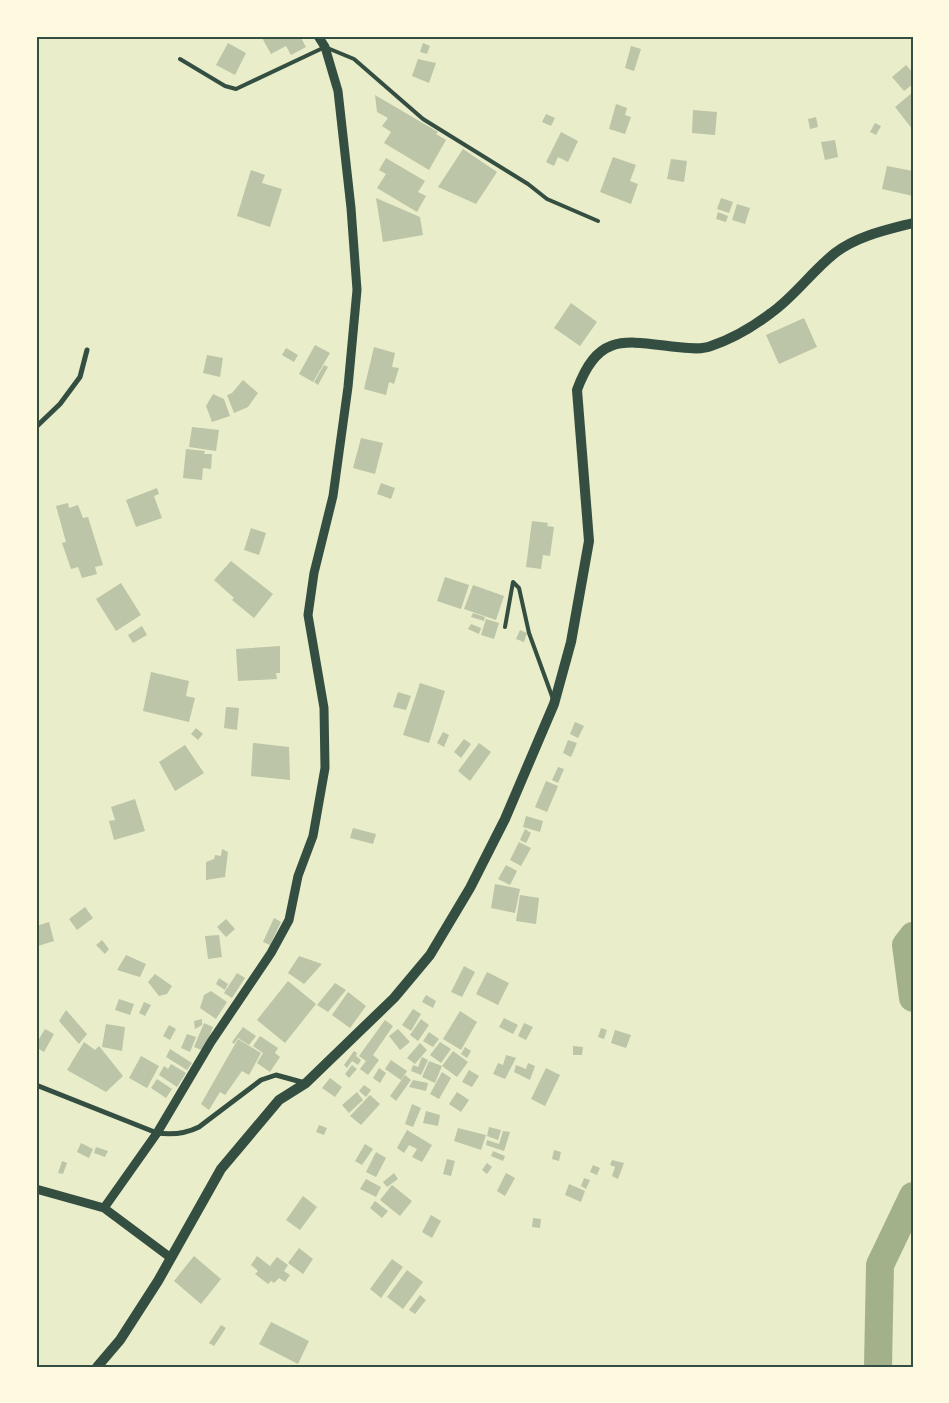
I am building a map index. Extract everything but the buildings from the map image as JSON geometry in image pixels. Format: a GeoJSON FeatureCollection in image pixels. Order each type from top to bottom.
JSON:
{"type":"FeatureCollection","features":[{"type":"Feature","properties":{"kind":"main road"},"geometry":{"type":"LineString","coordinates":[[97,1367],[120,1340],[171,1258],[221,1169],[279,1100],[306,1083],[394,998],[430,956],[470,888],[505,819],[554,704],[571,642],[588,540],[577,390],[585,368],[605,347],[629,341],[684,348],[710,347],[737,334],[772,313],[835,253],[860,238],[913,223]]}},
{"type":"Feature","properties":{"kind":"street"},"geometry":{"type":"LineString","coordinates":[[104,1208],[157,1134],[211,1042],[271,952],[289,920],[298,876],[314,836],[326,768],[324,708],[308,615],[314,573],[333,496],[348,387],[357,290],[351,208],[338,91],[325,47],[318,36]]}},
{"type":"Feature","properties":{"kind":"street"},"geometry":{"type":"LineString","coordinates":[[36,427],[60,404],[80,377],[87,350]]}},
{"type":"Feature","properties":{"kind":"street"},"geometry":{"type":"LineString","coordinates":[[36,1086],[157,1134],[179,1134],[199,1127],[262,1080],[276,1075],[306,1083]]}},
{"type":"Feature","properties":{"kind":"street"},"geometry":{"type":"LineString","coordinates":[[36,1189],[104,1208],[171,1258]]}},
{"type":"Feature","properties":{"kind":"lane"},"geometry":{"type":"LineString","coordinates":[[180,60],[224,86],[236,90],[325,47],[354,59],[423,119],[528,184],[547,200],[598,222]]}},
{"type":"Feature","properties":{"kind":"lane"},"geometry":{"type":"LineString","coordinates":[[505,627],[513,582],[519,588],[530,634],[548,680],[554,704]]}},
{"type":"Feature","properties":{"kind":"waterway"},"geometry":{"type":"LineString","coordinates":[[913,936],[906,945],[913,998]]}},
{"type":"Feature","properties":{"kind":"waterway"},"geometry":{"type":"LineString","coordinates":[[878,1367],[880,1265],[913,1196]]}}]}
